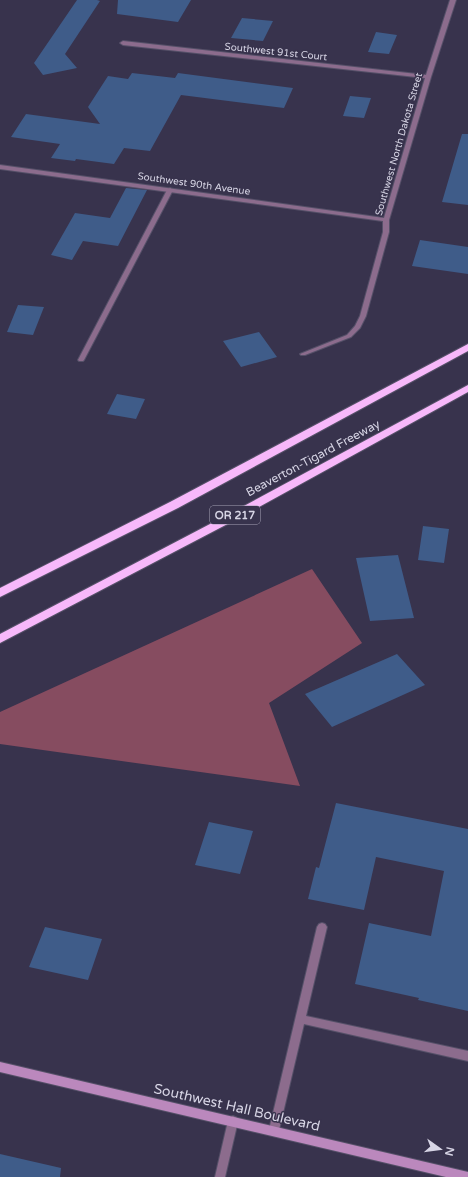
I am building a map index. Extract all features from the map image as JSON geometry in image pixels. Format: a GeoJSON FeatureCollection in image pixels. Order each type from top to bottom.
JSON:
{"type":"FeatureCollection","features":[{"type":"Feature","properties":{"kind":"highway","name":"Beaverton-Tigard Freeway"},"geometry":{"type":"LineString","coordinates":[[0,593],[181,501],[468,348]]}},
{"type":"Feature","properties":{"kind":"highway","name":"Beaverton-Tigard Freeway"},"geometry":{"type":"LineString","coordinates":[[0,639],[112,581],[383,436],[468,388]]}},
{"type":"Feature","properties":{"kind":"main road","name":"Southwest Hall Boulevard"},"geometry":{"type":"LineString","coordinates":[[0,1066],[468,1177]]}},
{"type":"Feature","properties":{"kind":"street","name":"Southwest North Dakota Street"},"geometry":{"type":"LineString","coordinates":[[303,354],[349,336],[358,327],[363,316],[386,232],[386,220],[452,0]]}},
{"type":"Feature","properties":{"kind":"street","name":"Southwest 91st Court"},"geometry":{"type":"LineString","coordinates":[[122,43],[428,77]]}},
{"type":"Feature","properties":{"kind":"street","name":"Southwest 90th Avenue"},"geometry":{"type":"LineString","coordinates":[[0,167],[386,220]]}},
{"type":"Feature","properties":{"kind":"street"},"geometry":{"type":"LineString","coordinates":[[81,360],[170,190]]}},
{"type":"Feature","properties":{"kind":"street"},"geometry":{"type":"LineString","coordinates":[[274,1130],[322,927]]}},
{"type":"Feature","properties":{"kind":"street"},"geometry":{"type":"LineString","coordinates":[[300,1019],[468,1056]]}},
{"type":"Feature","properties":{"kind":"street"},"geometry":{"type":"LineString","coordinates":[[220,1177],[233,1121]]}},
{"type":"Feature","properties":{"kind":"shaded area"},"geometry":{"type":"Polygon","coordinates":[[[312,569],[362,643],[269,703],[300,786],[0,744],[0,712],[312,569]]]}},
{"type":"Feature","properties":{"kind":"building"},"geometry":{"type":"Polygon","coordinates":[[[77,0],[100,1],[65,54],[77,68],[43,75],[34,63],[77,0]]]}},
{"type":"Feature","properties":{"kind":"building"},"geometry":{"type":"Polygon","coordinates":[[[118,0],[191,0],[178,22],[117,14],[118,0]]]}},
{"type":"Feature","properties":{"kind":"building"},"geometry":{"type":"Polygon","coordinates":[[[242,18],[273,21],[263,41],[231,38],[242,18]]]}},
{"type":"Feature","properties":{"kind":"building"},"geometry":{"type":"Polygon","coordinates":[[[376,32],[397,35],[389,54],[368,52],[376,32]]]}},
{"type":"Feature","properties":{"kind":"building"},"geometry":{"type":"Polygon","coordinates":[[[132,73],[175,78],[178,73],[293,88],[284,108],[181,95],[150,151],[124,148],[114,164],[76,159],[75,161],[51,158],[60,144],[11,137],[26,114],[100,124],[88,107],[108,76],[128,79],[132,73]]]}},
{"type":"Feature","properties":{"kind":"building"},"geometry":{"type":"Polygon","coordinates":[[[350,96],[371,98],[364,118],[343,116],[350,96]]]}},
{"type":"Feature","properties":{"kind":"building"},"geometry":{"type":"Polygon","coordinates":[[[462,134],[468,134],[468,205],[442,202],[462,134]]]}},
{"type":"Feature","properties":{"kind":"building"},"geometry":{"type":"Polygon","coordinates":[[[126,188],[147,190],[118,246],[83,241],[72,260],[51,255],[75,213],[110,218],[126,188]]]}},
{"type":"Feature","properties":{"kind":"building"},"geometry":{"type":"Polygon","coordinates":[[[420,240],[468,247],[468,274],[412,266],[420,240]]]}},
{"type":"Feature","properties":{"kind":"building"},"geometry":{"type":"Polygon","coordinates":[[[18,305],[44,307],[33,335],[7,332],[18,305]]]}},
{"type":"Feature","properties":{"kind":"building"},"geometry":{"type":"Polygon","coordinates":[[[259,332],[277,357],[241,367],[223,341],[259,332]]]}},
{"type":"Feature","properties":{"kind":"building"},"geometry":{"type":"Polygon","coordinates":[[[117,394],[145,399],[136,419],[107,414],[117,394]]]}},
{"type":"Feature","properties":{"kind":"building"},"geometry":{"type":"Polygon","coordinates":[[[423,526],[449,529],[444,563],[418,560],[423,526]]]}},
{"type":"Feature","properties":{"kind":"building"},"geometry":{"type":"Polygon","coordinates":[[[398,555],[414,618],[370,621],[356,558],[398,555]]]}},
{"type":"Feature","properties":{"kind":"building"},"geometry":{"type":"Polygon","coordinates":[[[397,654],[425,685],[332,727],[305,694],[397,654]]]}},
{"type":"Feature","properties":{"kind":"building"},"geometry":{"type":"Polygon","coordinates":[[[336,803],[468,829],[468,1011],[418,1000],[419,998],[355,984],[369,923],[431,936],[444,871],[376,857],[364,910],[308,899],[316,867],[319,868],[336,803]]]}},
{"type":"Feature","properties":{"kind":"building"},"geometry":{"type":"Polygon","coordinates":[[[209,822],[253,831],[240,874],[195,865],[209,822]]]}},
{"type":"Feature","properties":{"kind":"building"},"geometry":{"type":"Polygon","coordinates":[[[45,927],[102,939],[88,980],[29,967],[45,927]]]}},
{"type":"Feature","properties":{"kind":"building"},"geometry":{"type":"Polygon","coordinates":[[[0,1154],[61,1168],[60,1177],[0,1177],[0,1154]]]}}]}
